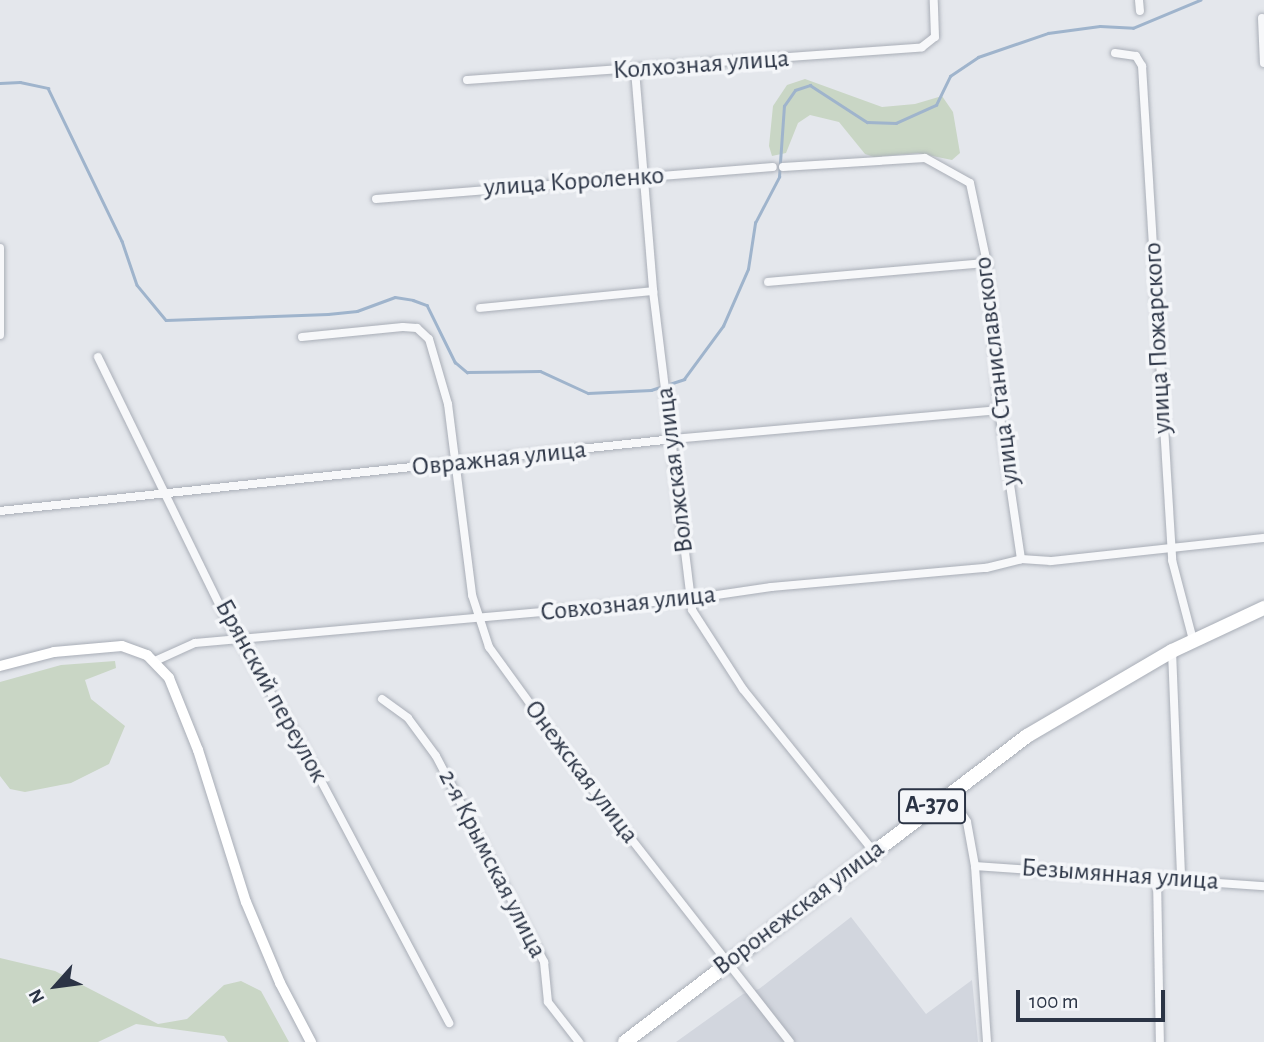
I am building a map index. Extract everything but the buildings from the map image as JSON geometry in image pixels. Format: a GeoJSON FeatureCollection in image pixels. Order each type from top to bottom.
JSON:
{"type":"FeatureCollection","features":[{"type":"Feature","properties":{"kind":"highway","name":"Воронежская улица"},"geometry":{"type":"LineString","coordinates":[[625,1042],[949,794],[1055,718],[1172,651],[1264,608]]}},
{"type":"Feature","properties":{"kind":"main road"},"geometry":{"type":"LineString","coordinates":[[0,666],[54,652],[122,646],[155,661],[179,696],[246,902],[311,1042]]}},
{"type":"Feature","properties":{"kind":"street","name":"Колхозная улица"},"geometry":{"type":"LineString","coordinates":[[467,80],[635,70],[922,47],[934,42],[934,0]]}},
{"type":"Feature","properties":{"kind":"street"},"geometry":{"type":"LineString","coordinates":[[1139,0],[1140,11]]}},
{"type":"Feature","properties":{"kind":"street"},"geometry":{"type":"LineString","coordinates":[[1262,18],[1264,63]]}},
{"type":"Feature","properties":{"kind":"street","name":"улица Пожарского"},"geometry":{"type":"LineString","coordinates":[[1115,53],[1136,57],[1142,66],[1171,548],[1193,640]]}},
{"type":"Feature","properties":{"kind":"street","name":"Волжская улица"},"geometry":{"type":"LineString","coordinates":[[635,70],[646,177],[653,291],[674,439],[690,599],[698,622],[743,689],[874,852]]}},
{"type":"Feature","properties":{"kind":"street","name":"улица Станиславского"},"geometry":{"type":"LineString","coordinates":[[783,167],[925,158],[970,183],[987,263],[999,410],[1021,559]]}},
{"type":"Feature","properties":{"kind":"street","name":"улица Короленко"},"geometry":{"type":"LineString","coordinates":[[376,199],[773,167]]}},
{"type":"Feature","properties":{"kind":"street"},"geometry":{"type":"LineString","coordinates":[[0,248],[0,335]]}},
{"type":"Feature","properties":{"kind":"street"},"geometry":{"type":"LineString","coordinates":[[768,282],[987,263]]}},
{"type":"Feature","properties":{"kind":"street"},"geometry":{"type":"LineString","coordinates":[[480,308],[653,291]]}},
{"type":"Feature","properties":{"kind":"street","name":"Онежская улица"},"geometry":{"type":"LineString","coordinates":[[302,337],[403,327],[423,331],[444,381],[478,619],[501,667],[790,1042]]}},
{"type":"Feature","properties":{"kind":"street","name":"Брянский переулок"},"geometry":{"type":"LineString","coordinates":[[98,357],[238,641],[307,755],[449,1023]]}},
{"type":"Feature","properties":{"kind":"street","name":"Овражная улица"},"geometry":{"type":"LineString","coordinates":[[0,511],[166,496],[309,477],[456,465],[674,439],[999,410]]}},
{"type":"Feature","properties":{"kind":"street","name":"Совхозная улица"},"geometry":{"type":"LineString","coordinates":[[155,661],[195,643],[690,599],[771,587],[977,569],[1021,559],[1051,561],[1264,538]]}},
{"type":"Feature","properties":{"kind":"street"},"geometry":{"type":"LineString","coordinates":[[1172,651],[1181,878]]}},
{"type":"Feature","properties":{"kind":"street","name":"2-я Крымская улица"},"geometry":{"type":"LineString","coordinates":[[382,699],[408,718],[436,756],[544,962],[548,1002],[579,1042]]}},
{"type":"Feature","properties":{"kind":"street"},"geometry":{"type":"LineString","coordinates":[[949,794],[967,822],[975,866],[987,1042]]}},
{"type":"Feature","properties":{"kind":"street","name":"Безымянная улица"},"geometry":{"type":"LineString","coordinates":[[975,866],[1181,878],[1264,886]]}},
{"type":"Feature","properties":{"kind":"street"},"geometry":{"type":"LineString","coordinates":[[1157,877],[1160,1042]]}},
{"type":"Feature","properties":{"kind":"shaded area"},"geometry":{"type":"Polygon","coordinates":[[[851,917],[926,1014],[972,980],[978,1042],[676,1042],[743,994],[759,989],[851,917]]]}},
{"type":"Feature","properties":{"kind":"green space"},"geometry":{"type":"Polygon","coordinates":[[[805,79],[882,107],[915,104],[942,96],[953,112],[960,153],[952,160],[918,153],[874,157],[865,154],[839,122],[810,115],[798,123],[786,153],[772,156],[769,146],[773,106],[787,85],[805,79]]]}},
{"type":"Feature","properties":{"kind":"green space"},"geometry":{"type":"Polygon","coordinates":[[[115,661],[116,668],[85,680],[91,699],[125,726],[109,764],[71,783],[25,792],[10,789],[0,776],[0,682],[61,665],[115,661]]]}},
{"type":"Feature","properties":{"kind":"green space"},"geometry":{"type":"Polygon","coordinates":[[[0,958],[55,971],[158,1024],[187,1019],[224,985],[241,981],[261,991],[289,1042],[228,1042],[224,1036],[136,1024],[98,1042],[0,1042],[0,958]]]}},
{"type":"Feature","properties":{"kind":"waterway"},"geometry":{"type":"LineString","coordinates":[[0,83],[20,82],[48,88],[122,241],[137,285],[166,320],[328,314],[357,311],[395,297],[427,305],[455,362],[467,372],[540,371],[588,393],[651,390],[684,379],[723,326],[748,269],[755,223],[779,177],[784,106],[795,90],[810,85],[867,122],[896,123],[936,105],[950,76],[978,57],[1048,33],[1100,26],[1133,28],[1200,0]]}}]}
